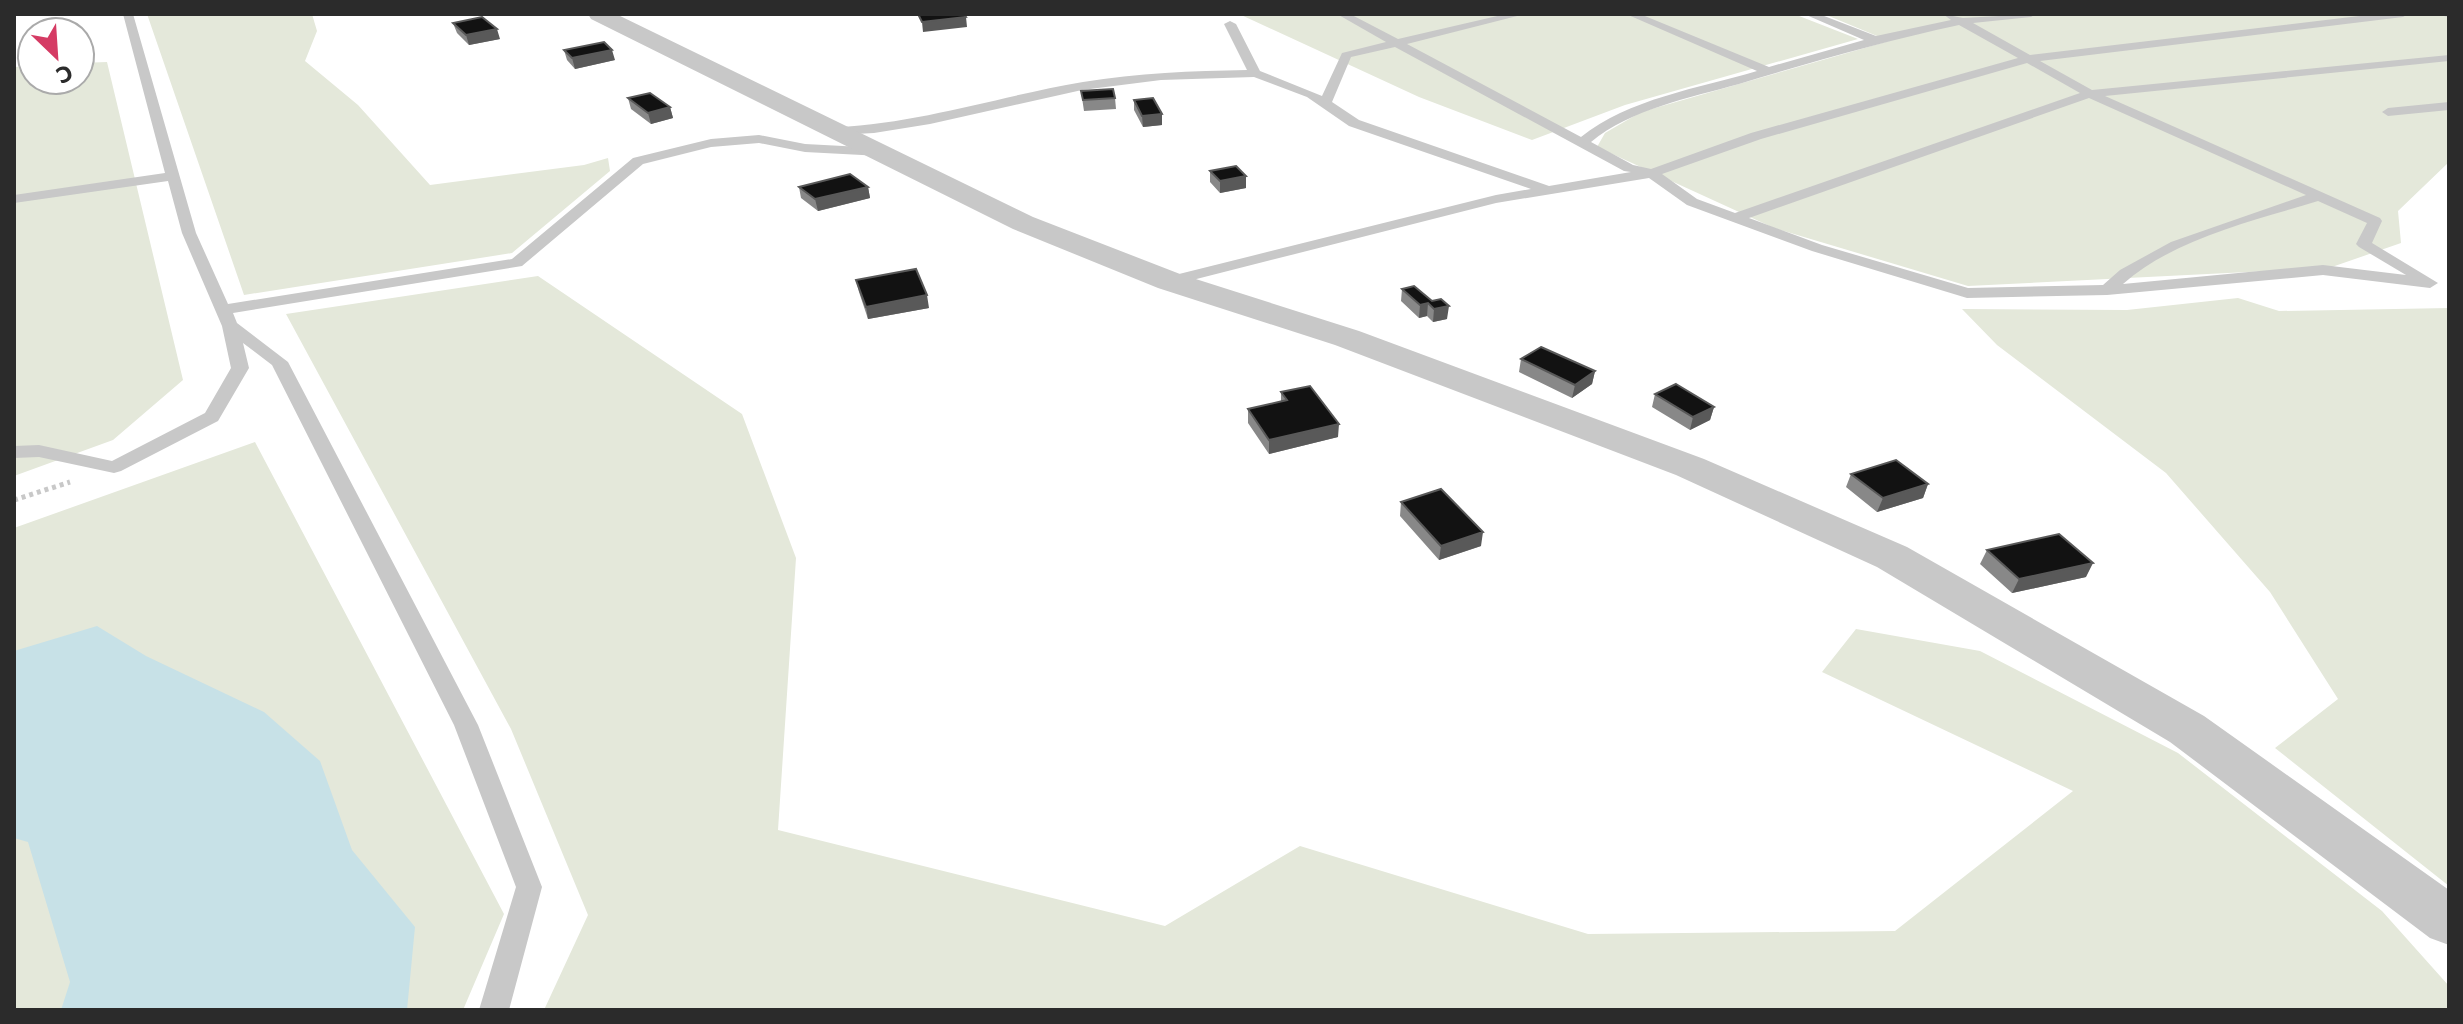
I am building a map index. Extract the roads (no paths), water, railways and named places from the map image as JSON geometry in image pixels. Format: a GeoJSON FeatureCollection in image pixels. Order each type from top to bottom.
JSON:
{"type":"FeatureCollection","features":[{"type":"Feature","properties":{"kind":"street"},"geometry":{"type":"LineString","coordinates":[[599,14],[1023,223],[1169,281],[1347,338],[1690,467],[1892,557],[2187,729],[2449,921]]}},
{"type":"Feature","properties":{"kind":"lane"},"geometry":{"type":"LineString","coordinates":[[14,452],[39,451],[114,467],[212,417],[240,368],[227,318],[189,233],[128,14]]}},
{"type":"Feature","properties":{"kind":"lane"},"geometry":{"type":"LineString","coordinates":[[1342,14],[1629,168],[1652,173],[1692,202],[1817,248],[1967,293],[2107,290],[2323,270],[2430,283],[2364,244],[2375,221],[2090,94],[1948,14]]}},
{"type":"Feature","properties":{"kind":"lane"},"geometry":{"type":"LineString","coordinates":[[1325,104],[1346,55],[1520,14]]}},
{"type":"Feature","properties":{"kind":"lane"},"geometry":{"type":"LineString","coordinates":[[1631,14],[1767,71]]}},
{"type":"Feature","properties":{"kind":"lane"},"geometry":{"type":"LineString","coordinates":[[1809,14],[1875,40]]}},
{"type":"Feature","properties":{"kind":"lane"},"geometry":{"type":"LineString","coordinates":[[1582,143],[1604,125],[1663,102],[1767,71],[1875,40],[1961,21],[2031,14]]}},
{"type":"Feature","properties":{"kind":"lane"},"geometry":{"type":"LineString","coordinates":[[1169,281],[1496,199],[1652,173],[1756,136],[2028,59],[2403,14]]}},
{"type":"Feature","properties":{"kind":"lane"},"geometry":{"type":"LineString","coordinates":[[1230,24],[1255,73]]}},
{"type":"Feature","properties":{"kind":"lane"},"geometry":{"type":"LineString","coordinates":[[1735,218],[2090,94],[2449,58]]}},
{"type":"Feature","properties":{"kind":"lane"},"geometry":{"type":"LineString","coordinates":[[837,131],[930,120],[1082,86],[1161,76],[1255,73],[1311,94],[1354,123],[1546,190]]}},
{"type":"Feature","properties":{"kind":"lane"},"geometry":{"type":"LineString","coordinates":[[2388,112],[2449,106]]}},
{"type":"Feature","properties":{"kind":"lane"},"geometry":{"type":"LineString","coordinates":[[227,318],[324,292],[517,263],[638,161],[711,143],[759,139],[805,148],[881,152]]}},
{"type":"Feature","properties":{"kind":"lane"},"geometry":{"type":"LineString","coordinates":[[14,199],[173,176]]}},
{"type":"Feature","properties":{"kind":"lane"},"geometry":{"type":"LineString","coordinates":[[2107,290],[2123,273],[2219,227],[2319,196]]}},
{"type":"Feature","properties":{"kind":"lane"},"geometry":{"type":"LineString","coordinates":[[227,318],[279,362],[466,725],[529,887],[494,1010]]}},
{"type":"Feature","properties":{"kind":"water"},"geometry":{"type":"Polygon","coordinates":[[[97,626],[146,656],[264,712],[320,761],[352,850],[415,927],[407,1010],[61,1010],[70,982],[28,842],[14,838],[14,651],[97,626]]]}}]}
